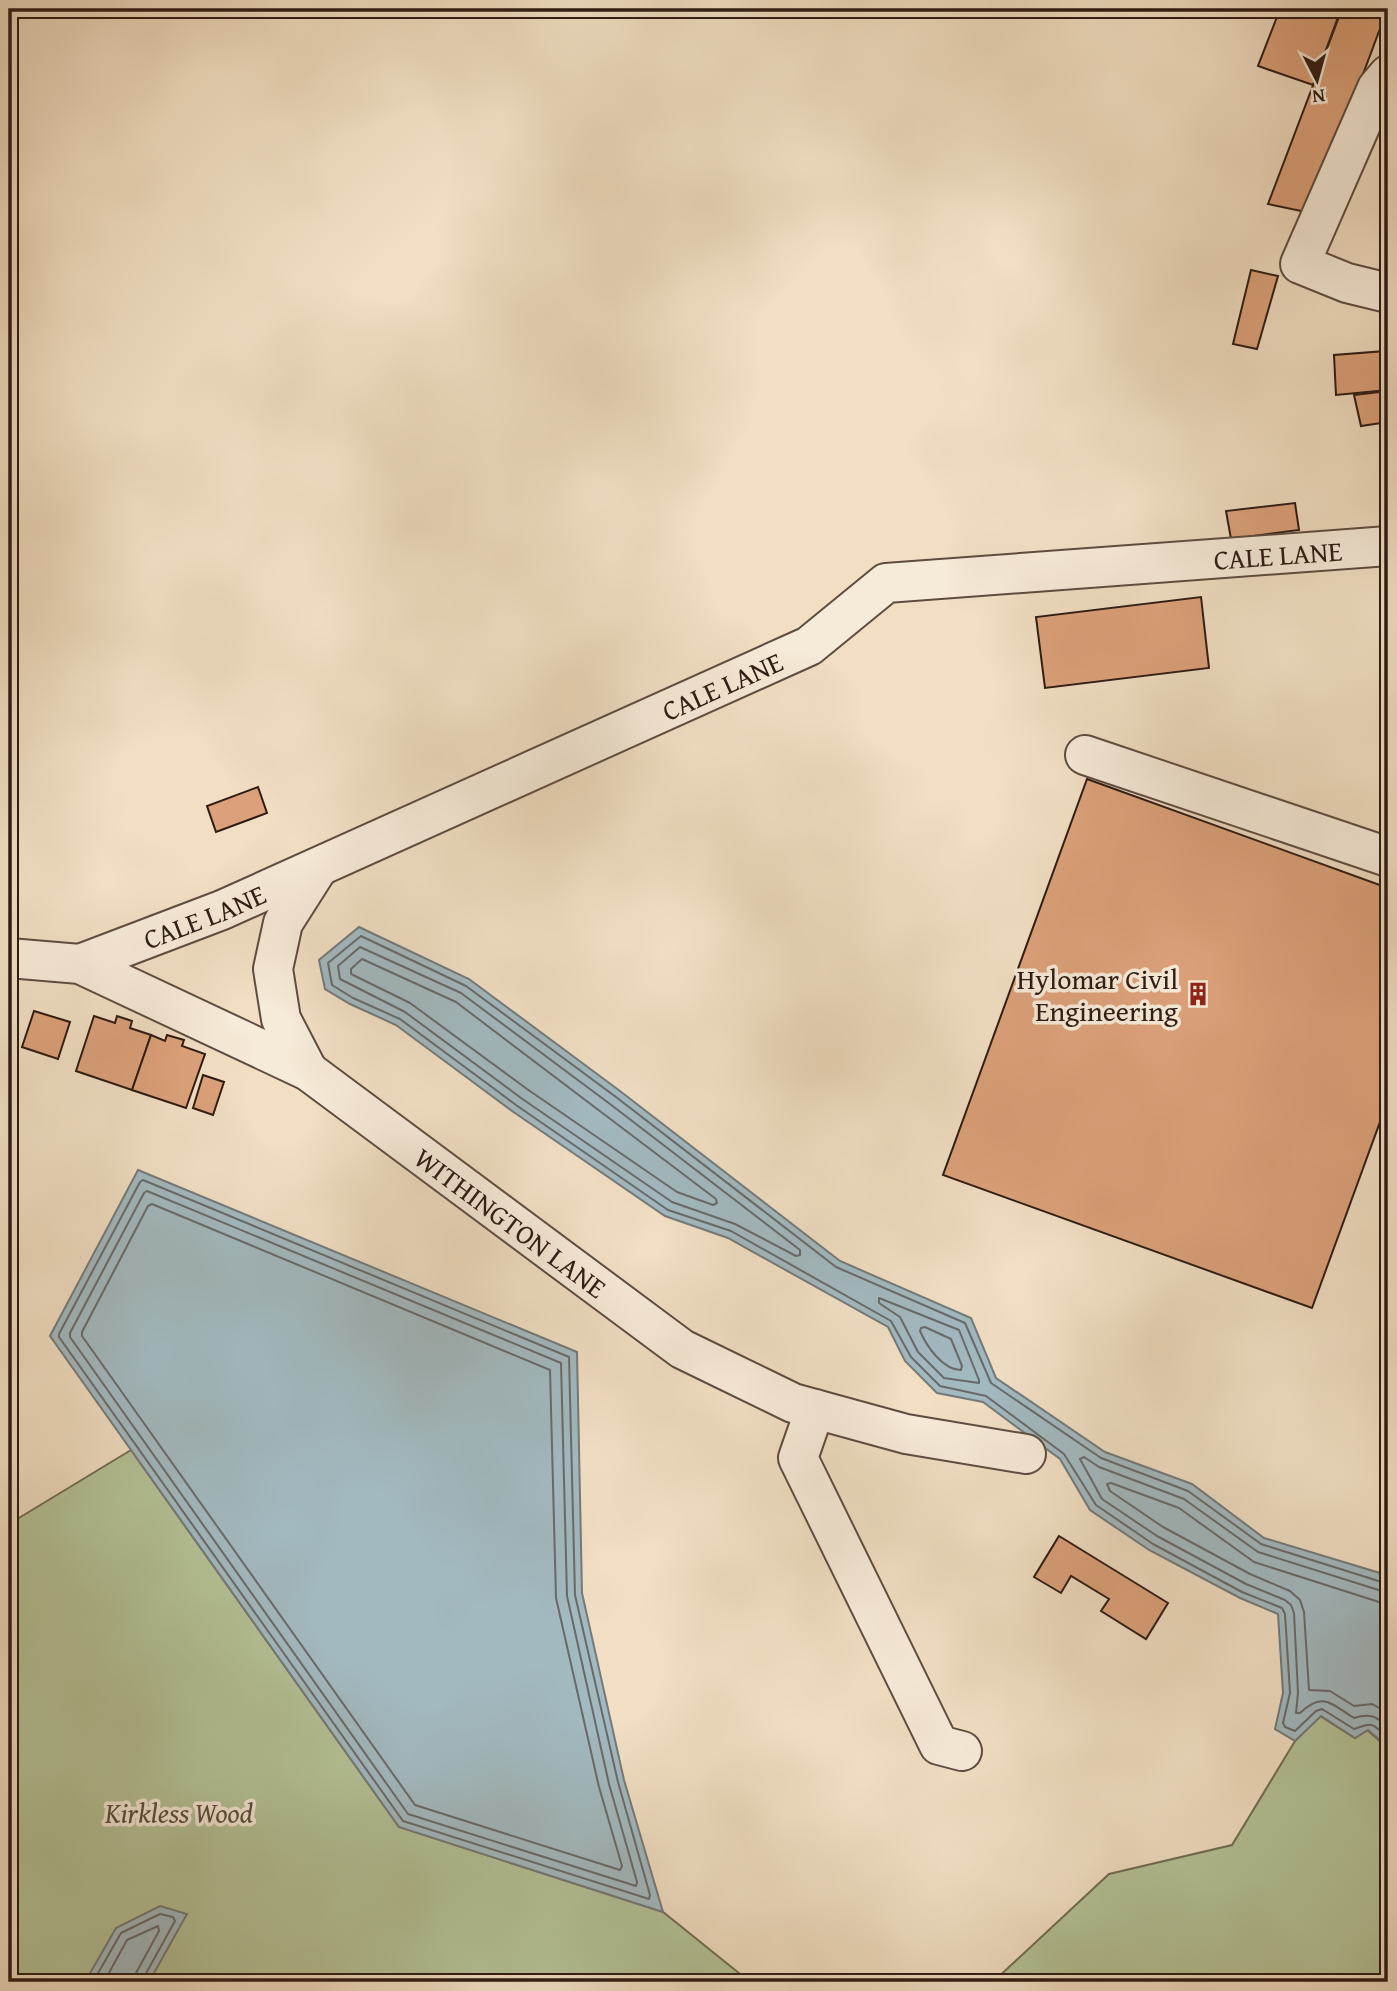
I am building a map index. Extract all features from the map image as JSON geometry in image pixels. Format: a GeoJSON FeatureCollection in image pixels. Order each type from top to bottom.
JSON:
{"type":"FeatureCollection","features":[{"type":"Feature","properties":{"kind":"lane"},"geometry":{"type":"LineString","coordinates":[[1388,75],[1377,88],[1300,264],[1347,283],[1388,293]]}},
{"type":"Feature","properties":{"kind":"lane","name":"CALE LANE"},"geometry":{"type":"LineString","coordinates":[[80,964],[222,910],[809,646],[887,583],[1388,546]]}},
{"type":"Feature","properties":{"kind":"lane"},"geometry":{"type":"LineString","coordinates":[[1085,755],[1388,857]]}},
{"type":"Feature","properties":{"kind":"lane"},"geometry":{"type":"LineString","coordinates":[[309,1071],[281,1019],[274,969],[283,923],[318,868]]}},
{"type":"Feature","properties":{"kind":"lane","name":"WITHINGTON LANE"},"geometry":{"type":"LineString","coordinates":[[9,958],[80,964],[309,1071],[682,1349],[793,1403],[906,1434],[1026,1454]]}},
{"type":"Feature","properties":{"kind":"lane"},"geometry":{"type":"LineString","coordinates":[[815,1409],[798,1458],[939,1745],[962,1751]]}},
{"type":"Feature","properties":{"kind":"green space","name":"Kirkless Wood"},"geometry":{"type":"Polygon","coordinates":[[[131,1450],[399,1827],[663,1912],[750,1982],[9,1982],[9,1524],[131,1450]]]}},
{"type":"Feature","properties":{"kind":"green space"},"geometry":{"type":"Polygon","coordinates":[[[1320,1716],[1355,1738],[1367,1730],[1388,1748],[1388,1982],[993,1982],[1109,1874],[1232,1845],[1295,1741],[1320,1716]]]}},
{"type":"Feature","properties":{"kind":"water"},"geometry":{"type":"Polygon","coordinates":[[[359,927],[469,979],[620,1091],[840,1261],[971,1318],[996,1378],[1105,1452],[1192,1484],[1264,1538],[1380,1573],[1388,1578],[1388,1747],[1368,1730],[1355,1738],[1321,1716],[1295,1741],[1275,1729],[1283,1693],[1278,1614],[1240,1598],[1149,1550],[1090,1510],[1060,1459],[983,1402],[937,1393],[905,1361],[888,1327],[728,1238],[665,1216],[512,1111],[396,1025],[325,989],[319,960],[359,927]]]}},
{"type":"Feature","properties":{"kind":"water"},"geometry":{"type":"Polygon","coordinates":[[[138,1170],[577,1352],[582,1593],[624,1780],[663,1912],[399,1827],[50,1336],[138,1170]]]}},
{"type":"Feature","properties":{"kind":"water"},"geometry":{"type":"Polygon","coordinates":[[[160,1906],[187,1914],[149,1982],[85,1982],[116,1928],[160,1906]]]}},
{"type":"Feature","properties":{"kind":"building"},"geometry":{"type":"Polygon","coordinates":[[[1280,9],[1341,9],[1313,85],[1258,66],[1280,9]]]}},
{"type":"Feature","properties":{"kind":"building"},"geometry":{"type":"Polygon","coordinates":[[[1342,9],[1365,9],[1384,18],[1311,213],[1268,204],[1342,9]]]}},
{"type":"Feature","properties":{"kind":"building"},"geometry":{"type":"Polygon","coordinates":[[[1251,270],[1278,276],[1257,349],[1233,344],[1251,270]]]}},
{"type":"Feature","properties":{"kind":"building"},"geometry":{"type":"Polygon","coordinates":[[[1388,330],[1388,390],[1336,395],[1334,355],[1385,351],[1380,331],[1388,330]]]}},
{"type":"Feature","properties":{"kind":"building"},"geometry":{"type":"Polygon","coordinates":[[[1388,391],[1388,422],[1361,426],[1354,395],[1388,391]]]}},
{"type":"Feature","properties":{"kind":"building"},"geometry":{"type":"Polygon","coordinates":[[[1295,503],[1299,530],[1231,539],[1226,511],[1295,503]]]}},
{"type":"Feature","properties":{"kind":"building"},"geometry":{"type":"Polygon","coordinates":[[[1201,597],[1209,668],[1045,688],[1036,617],[1201,597]]]}},
{"type":"Feature","properties":{"kind":"building","name":"Hylomar Civil Engineering"},"geometry":{"type":"Polygon","coordinates":[[[1087,779],[1388,888],[1388,1100],[1312,1308],[943,1175],[1087,779]]]}},
{"type":"Feature","properties":{"kind":"building"},"geometry":{"type":"Polygon","coordinates":[[[258,787],[267,813],[216,832],[207,806],[258,787]]]}},
{"type":"Feature","properties":{"kind":"building"},"geometry":{"type":"Polygon","coordinates":[[[34,1011],[70,1022],[58,1059],[22,1047],[34,1011]]]}},
{"type":"Feature","properties":{"kind":"building"},"geometry":{"type":"Polygon","coordinates":[[[94,1016],[115,1023],[117,1016],[132,1021],[130,1028],[151,1035],[132,1090],[76,1071],[94,1016]]]}},
{"type":"Feature","properties":{"kind":"building"},"geometry":{"type":"Polygon","coordinates":[[[151,1035],[165,1041],[167,1035],[184,1040],[182,1046],[205,1054],[186,1108],[132,1090],[151,1035]]]}},
{"type":"Feature","properties":{"kind":"building"},"geometry":{"type":"Polygon","coordinates":[[[203,1075],[224,1082],[213,1115],[193,1108],[203,1075]]]}},
{"type":"Feature","properties":{"kind":"building"},"geometry":{"type":"Polygon","coordinates":[[[1059,1536],[1168,1603],[1146,1639],[1101,1611],[1109,1599],[1071,1576],[1061,1593],[1034,1577],[1059,1536]]]}},
{"type":"Feature","properties":{"kind":"place","name":"Hylomar Civil Engineering"},"geometry":{"type":"Point","coordinates":[1198,994]}}]}
